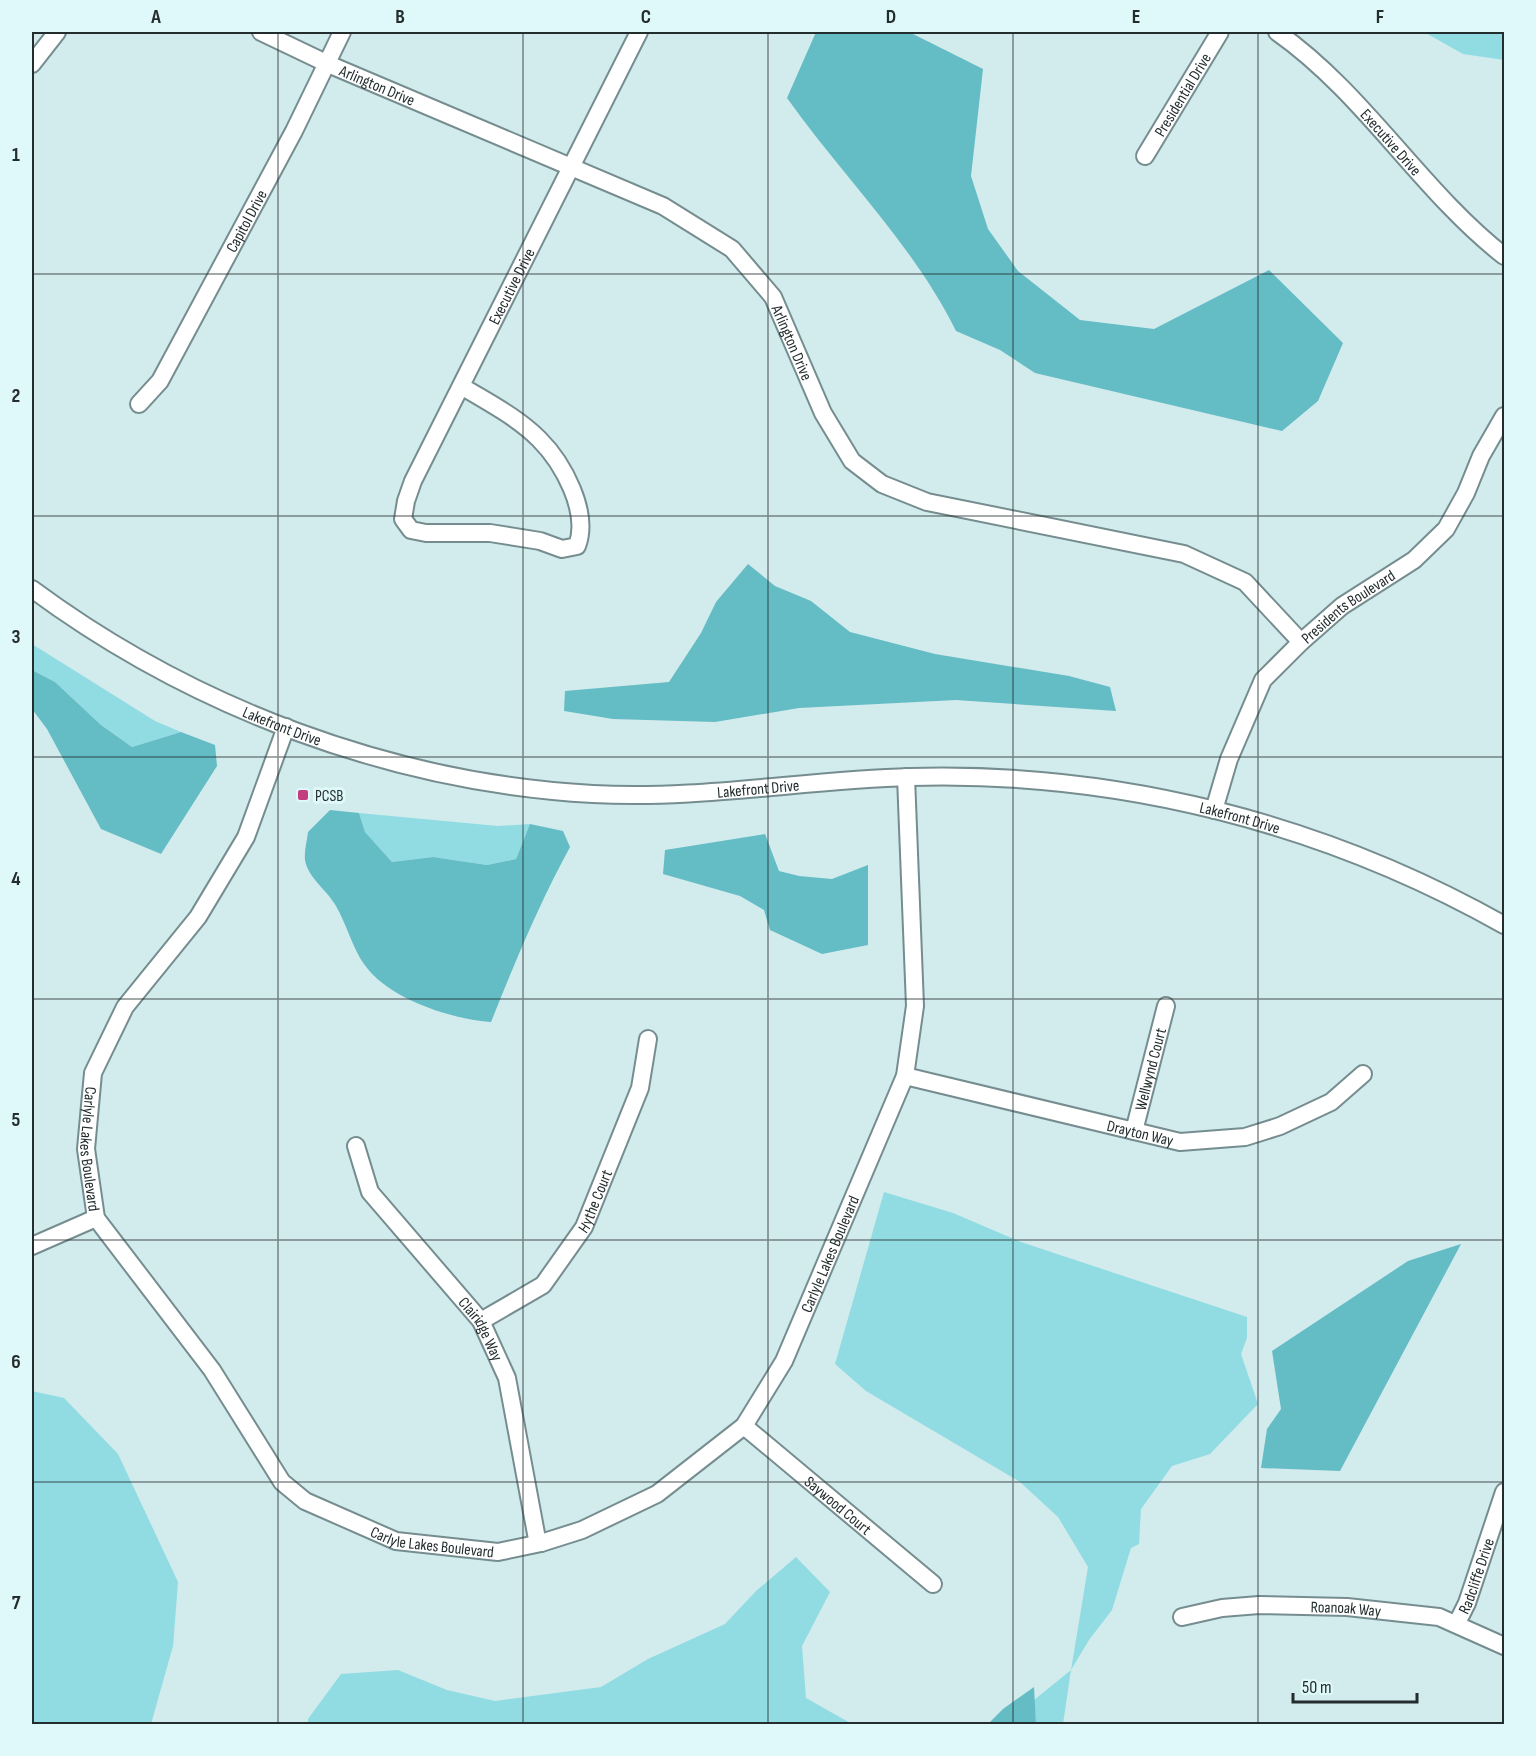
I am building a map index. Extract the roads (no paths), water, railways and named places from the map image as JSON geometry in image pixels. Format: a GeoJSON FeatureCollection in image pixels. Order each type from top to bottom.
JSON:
{"type":"FeatureCollection","features":[{"type":"Feature","properties":{"kind":"street"},"geometry":{"type":"LineString","coordinates":[[32,64],[57,32]]}},
{"type":"Feature","properties":{"kind":"street","name":"Arlington Drive"},"geometry":{"type":"LineString","coordinates":[[261,32],[328,64],[663,206],[703,228],[740,256],[773,297],[823,413],[852,461],[882,484],[927,502],[1184,554],[1245,582],[1301,642]]}},
{"type":"Feature","properties":{"kind":"street","name":"Capitol Drive"},"geometry":{"type":"LineString","coordinates":[[139,404],[160,381],[328,64],[342,32]]}},
{"type":"Feature","properties":{"kind":"street","name":"Executive Drive"},"geometry":{"type":"LineString","coordinates":[[462,387],[510,415],[540,439],[574,493],[581,517],[581,534],[577,546],[562,549],[540,541],[490,533],[426,533],[411,530],[403,519],[406,501],[462,387],[570,168],[639,32]]}},
{"type":"Feature","properties":{"kind":"street","name":"Presidential Drive"},"geometry":{"type":"LineString","coordinates":[[1145,156],[1220,32]]}},
{"type":"Feature","properties":{"kind":"street","name":"Executive Drive"},"geometry":{"type":"LineString","coordinates":[[1276,32],[1304,51],[1364,108],[1473,231],[1504,256]]}},
{"type":"Feature","properties":{"kind":"street","name":"Presidents Boulevard"},"geometry":{"type":"LineString","coordinates":[[1214,810],[1229,759],[1263,680],[1342,606],[1414,560],[1446,529],[1466,493],[1481,456],[1504,416]]}},
{"type":"Feature","properties":{"kind":"street","name":"Lakefront Drive"},"geometry":{"type":"LineString","coordinates":[[32,590],[113,644],[174,678],[286,727],[356,751],[448,774],[498,784],[590,794],[669,796],[906,777],[967,776],[1099,786],[1214,810],[1286,829],[1389,867],[1504,925]]}},
{"type":"Feature","properties":{"kind":"street","name":"Carlyle Lakes Boulevard"},"geometry":{"type":"LineString","coordinates":[[286,727],[246,837],[198,917],[125,1007],[93,1073],[86,1149],[96,1218],[212,1370],[282,1482],[305,1501],[396,1541],[498,1552],[541,1543],[582,1530],[657,1494],[744,1426],[784,1360],[905,1076],[915,1006],[906,777]]}},
{"type":"Feature","properties":{"kind":"street","name":"Wellwynd Court"},"geometry":{"type":"LineString","coordinates":[[1134,1131],[1166,1006]]}},
{"type":"Feature","properties":{"kind":"street","name":"Hythe Court"},"geometry":{"type":"LineString","coordinates":[[481,1321],[543,1285],[584,1227],[640,1088],[648,1038]]}},
{"type":"Feature","properties":{"kind":"street","name":"Drayton Way"},"geometry":{"type":"LineString","coordinates":[[905,1076],[1180,1142],[1245,1137],[1280,1126],[1330,1102],[1362,1074]]}},
{"type":"Feature","properties":{"kind":"street","name":"Clairidge Way"},"geometry":{"type":"LineString","coordinates":[[356,1146],[370,1192],[481,1321],[507,1378],[537,1539],[541,1543]]}},
{"type":"Feature","properties":{"kind":"street"},"geometry":{"type":"LineString","coordinates":[[32,1246],[96,1218]]}},
{"type":"Feature","properties":{"kind":"street","name":"Saywood Court"},"geometry":{"type":"LineString","coordinates":[[744,1426],[933,1584]]}},
{"type":"Feature","properties":{"kind":"street","name":"Radcliffe Drive"},"geometry":{"type":"LineString","coordinates":[[1457,1623],[1467,1603],[1504,1492]]}},
{"type":"Feature","properties":{"kind":"street","name":"Roanoak Way"},"geometry":{"type":"LineString","coordinates":[[1182,1617],[1222,1608],[1259,1605],[1347,1607],[1439,1617],[1457,1623],[1504,1646]]}},
{"type":"Feature","properties":{"kind":"place","name":"PCSB"},"geometry":{"type":"Point","coordinates":[303,795]}}]}
